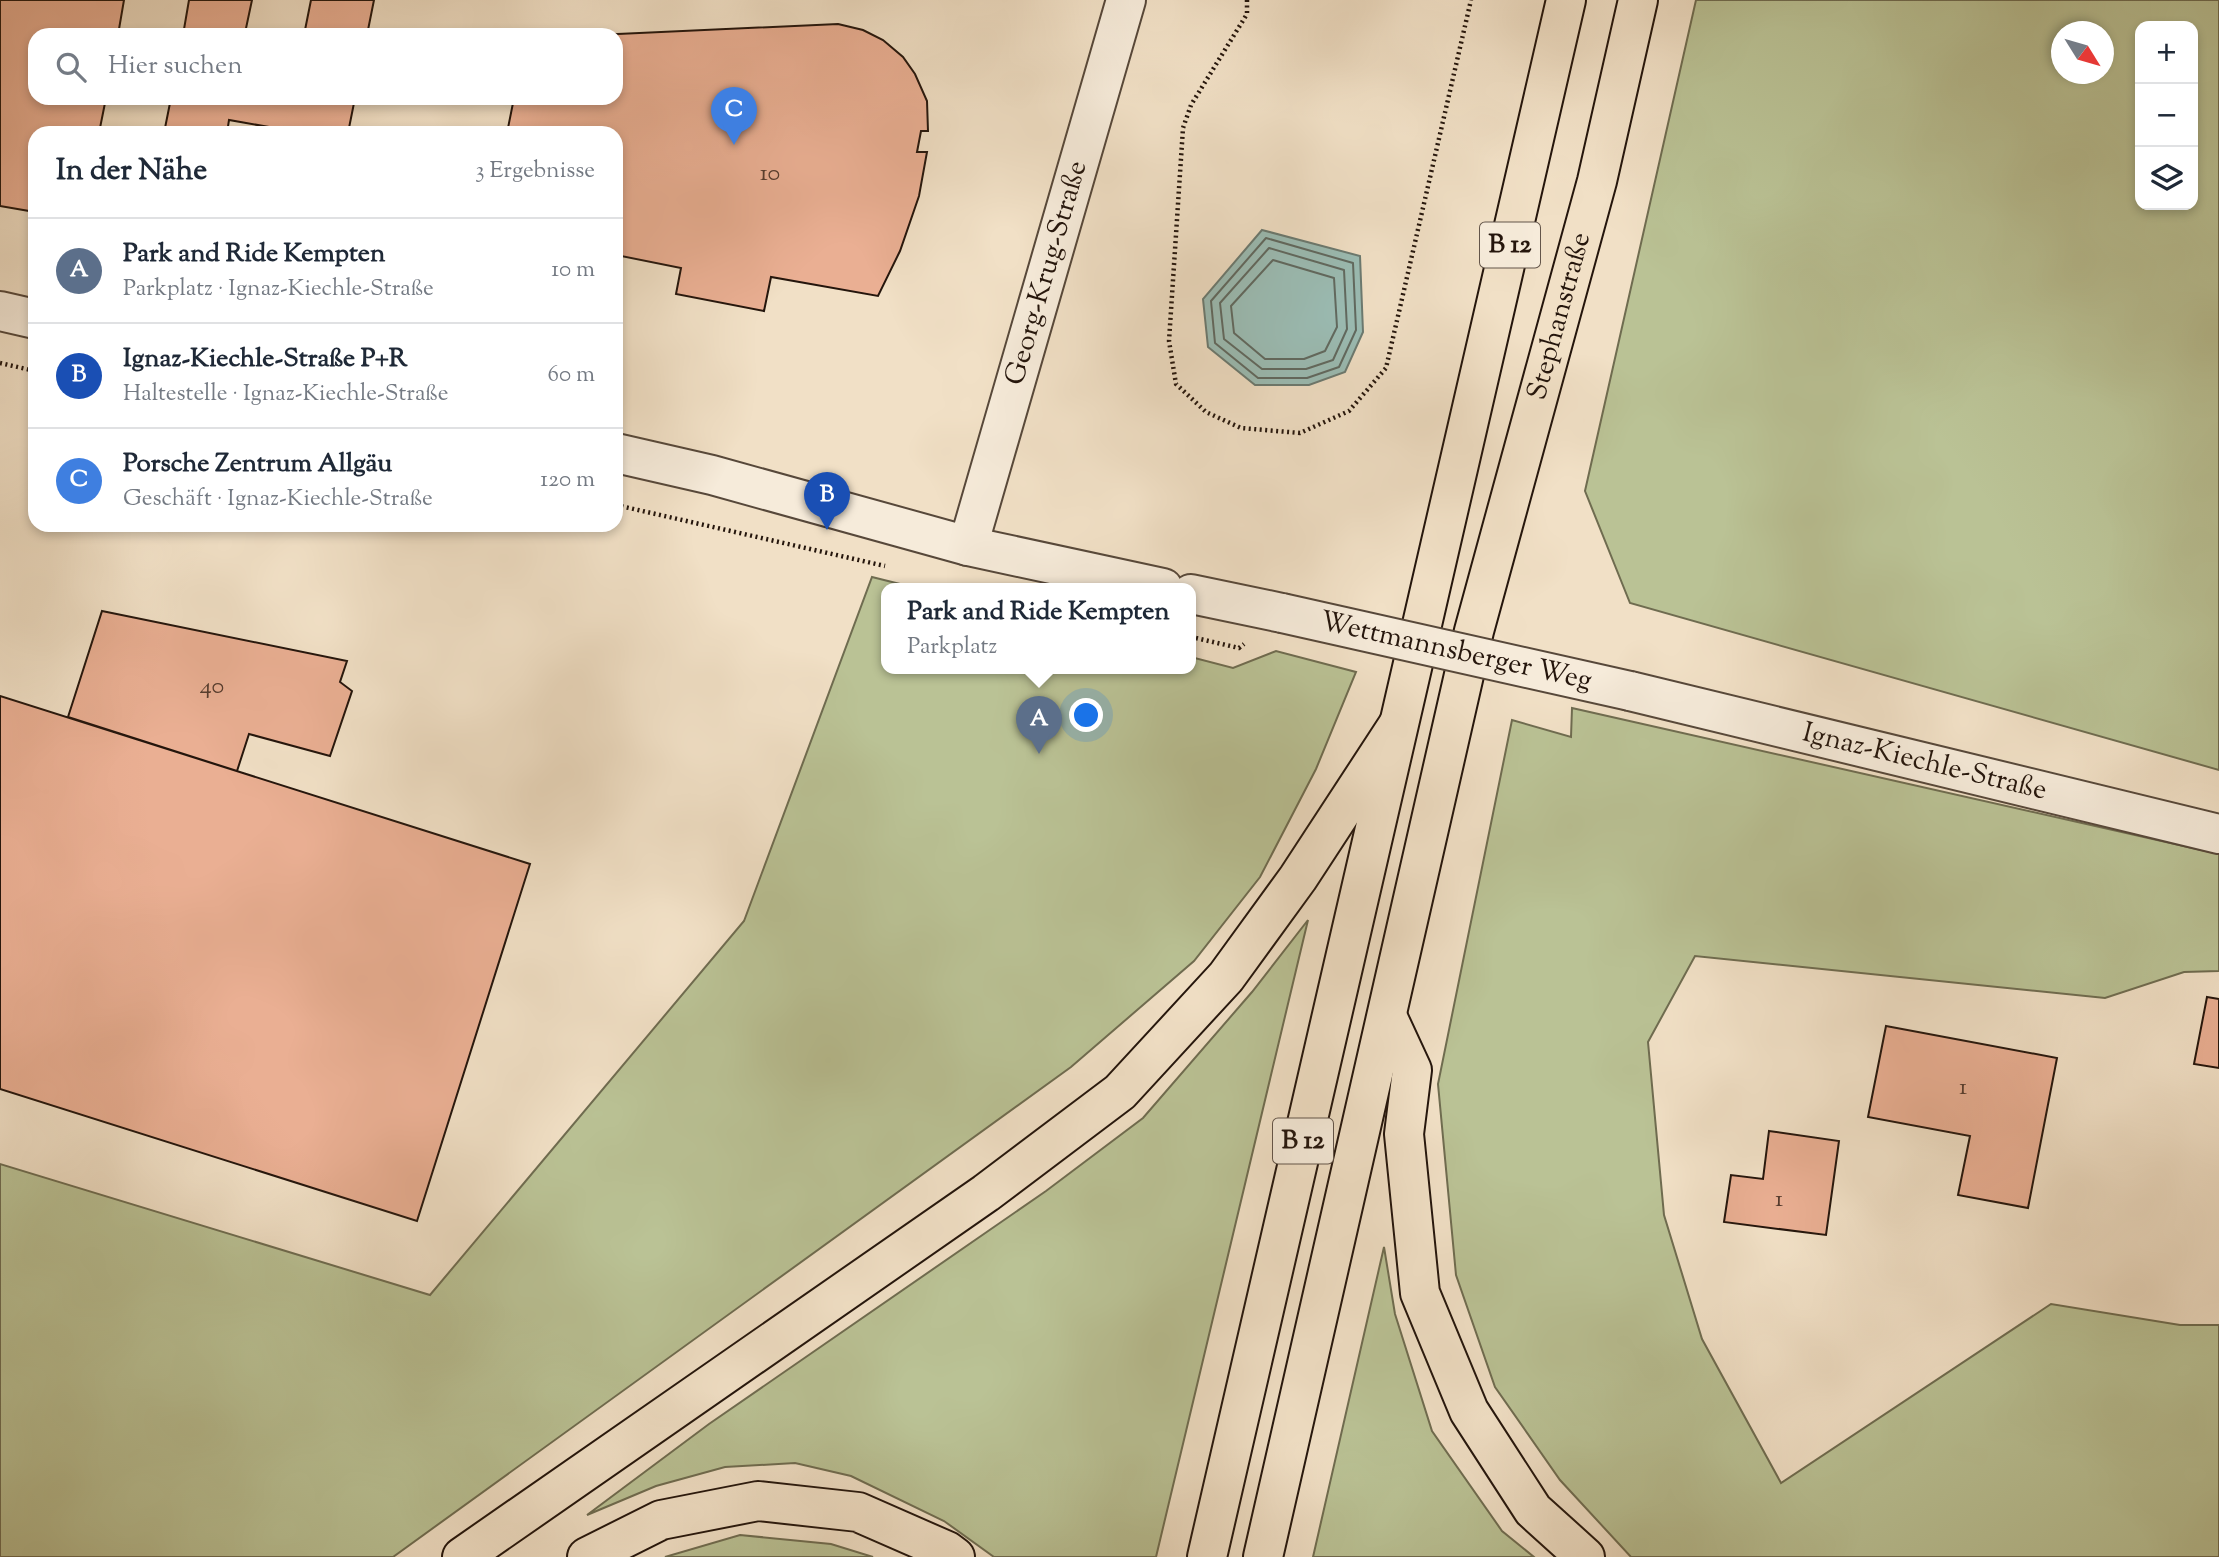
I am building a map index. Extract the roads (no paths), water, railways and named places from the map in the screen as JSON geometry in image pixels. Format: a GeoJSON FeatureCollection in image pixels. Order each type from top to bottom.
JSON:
{"type":"FeatureCollection","features":[{"type":"Feature","properties":{"kind":"main road","name":"B 12"},"geometry":{"type":"LineString","coordinates":[[1207,1557],[1566,0]]}},
{"type":"Feature","properties":{"kind":"main road","name":"Stephanstraße"},"geometry":{"type":"LineString","coordinates":[[1387,1016],[1474,631],[1597,181],[1637,0]]}},
{"type":"Feature","properties":{"kind":"main road"},"geometry":{"type":"LineString","coordinates":[[462,1557],[986,1193],[1120,1091],[1226,977],[1298,878],[1398,725]]}},
{"type":"Feature","properties":{"kind":"main road","name":"B 12"},"geometry":{"type":"LineString","coordinates":[[1263,1557],[1387,1016]]}},
{"type":"Feature","properties":{"kind":"main road"},"geometry":{"type":"LineString","coordinates":[[1387,1016],[1412,1070],[1404,1133],[1420,1293],[1469,1411],[1533,1510],[1585,1557]]}},
{"type":"Feature","properties":{"kind":"main road"},"geometry":{"type":"LineString","coordinates":[[587,1557],[662,1520],[758,1502],[858,1512],[947,1550],[955,1557]]}},
{"type":"Feature","properties":{"kind":"street","name":"Georg-Krug-Straße"},"geometry":{"type":"LineString","coordinates":[[968,546],[1126,0]]}},
{"type":"Feature","properties":{"kind":"street"},"geometry":{"type":"LineString","coordinates":[[0,311],[28,317]]}},
{"type":"Feature","properties":{"kind":"street"},"geometry":{"type":"LineString","coordinates":[[623,455],[712,475],[968,546],[1140,583]]}},
{"type":"Feature","properties":{"kind":"street","name":"Wettmannsberger Weg"},"geometry":{"type":"LineString","coordinates":[[1196,595],[1630,691]]}},
{"type":"Feature","properties":{"kind":"street","name":"Ignaz-Kiechle-Straße"},"geometry":{"type":"LineString","coordinates":[[1630,691],[2219,834]]}},
{"type":"Feature","properties":{"kind":"water"},"geometry":{"type":"Polygon","coordinates":[[[1262,230],[1360,256],[1363,332],[1345,372],[1309,385],[1255,385],[1208,347],[1203,299],[1262,230]]]}},
{"type":"Feature","properties":{"kind":"place","name":"Porsche Zentrum Allgäu"},"geometry":{"type":"Point","coordinates":[734,145]}},
{"type":"Feature","properties":{"kind":"place","name":"Ignaz-Kiechle-Straße P+R"},"geometry":{"type":"Point","coordinates":[827,530]}},
{"type":"Feature","properties":{"kind":"place","name":"Park and Ride Kempten"},"geometry":{"type":"Point","coordinates":[1039,754]}}]}
